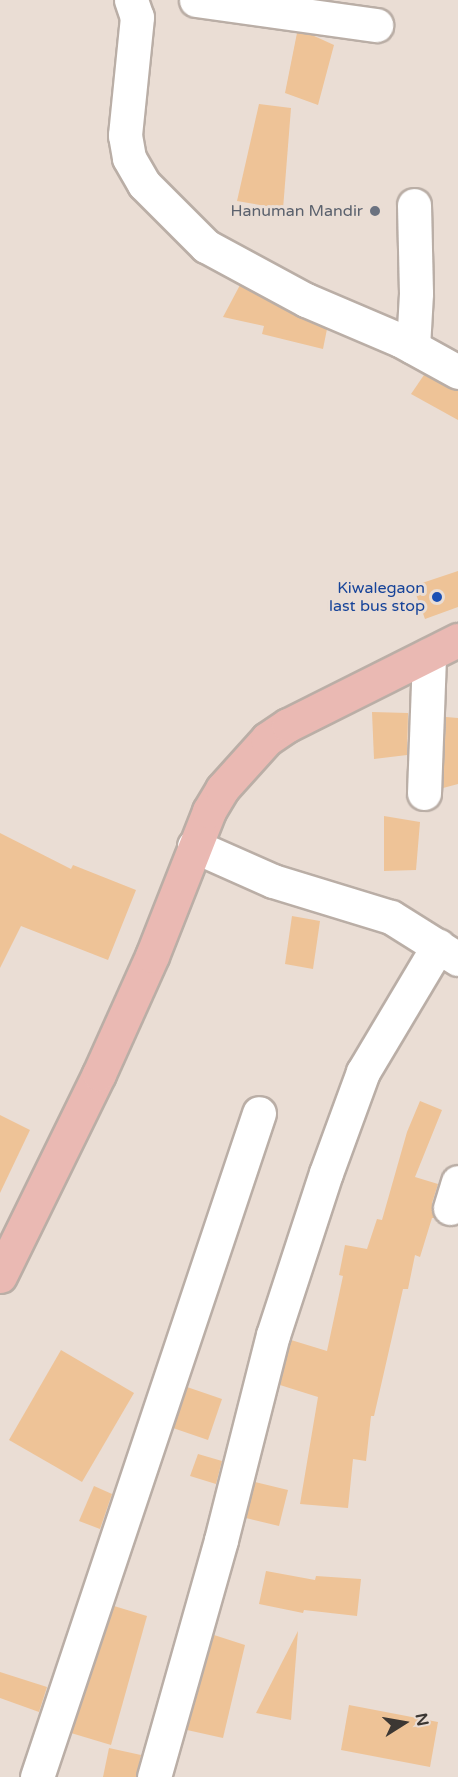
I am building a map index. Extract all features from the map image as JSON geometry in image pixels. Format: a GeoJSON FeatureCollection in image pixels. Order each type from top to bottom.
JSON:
{"type":"FeatureCollection","features":[{"type":"Feature","properties":{"kind":"main road"},"geometry":{"type":"LineString","coordinates":[[0,1276],[99,1074],[152,956],[209,811],[222,789],[267,739],[288,725],[458,640]]}},
{"type":"Feature","properties":{"kind":"street"},"geometry":{"type":"LineString","coordinates":[[131,0],[137,17],[125,135],[129,158],[144,184],[206,246],[306,300],[413,347],[458,372]]}},
{"type":"Feature","properties":{"kind":"street"},"geometry":{"type":"LineString","coordinates":[[196,0],[376,25]]}},
{"type":"Feature","properties":{"kind":"street"},"geometry":{"type":"LineString","coordinates":[[413,347],[416,292],[414,205]]}},
{"type":"Feature","properties":{"kind":"street"},"geometry":{"type":"LineString","coordinates":[[424,793],[429,655]]}},
{"type":"Feature","properties":{"kind":"street"},"geometry":{"type":"LineString","coordinates":[[154,1777],[221,1540],[273,1335],[326,1173],[363,1072],[448,953],[391,917],[273,880],[194,846]]}},
{"type":"Feature","properties":{"kind":"street"},"geometry":{"type":"LineString","coordinates":[[37,1777],[259,1113]]}},
{"type":"Feature","properties":{"kind":"building"},"geometry":{"type":"Polygon","coordinates":[[[297,33],[312,35],[334,45],[318,105],[285,93],[297,33]]]}},
{"type":"Feature","properties":{"kind":"building"},"geometry":{"type":"Polygon","coordinates":[[[259,104],[291,108],[283,209],[237,201],[259,104]]]}},
{"type":"Feature","properties":{"kind":"building"},"geometry":{"type":"Polygon","coordinates":[[[240,285],[327,329],[323,349],[262,334],[264,326],[223,317],[240,285]]]}},
{"type":"Feature","properties":{"kind":"building"},"geometry":{"type":"Polygon","coordinates":[[[424,375],[458,391],[458,420],[411,394],[424,375]]]}},
{"type":"Feature","properties":{"kind":"building","name":"Kiwalegaon last bus stop"},"geometry":{"type":"Polygon","coordinates":[[[458,571],[458,607],[425,619],[413,586],[458,571]]]}},
{"type":"Feature","properties":{"kind":"building"},"geometry":{"type":"Polygon","coordinates":[[[372,712],[408,713],[407,755],[374,759],[372,712]]]}},
{"type":"Feature","properties":{"kind":"building"},"geometry":{"type":"Polygon","coordinates":[[[446,717],[458,718],[458,784],[443,788],[446,717]]]}},
{"type":"Feature","properties":{"kind":"building"},"geometry":{"type":"Polygon","coordinates":[[[384,816],[420,822],[416,870],[384,871],[384,816]]]}},
{"type":"Feature","properties":{"kind":"building"},"geometry":{"type":"Polygon","coordinates":[[[0,833],[71,869],[73,865],[136,890],[108,960],[21,926],[0,968],[0,833]]]}},
{"type":"Feature","properties":{"kind":"building"},"geometry":{"type":"Polygon","coordinates":[[[292,916],[320,921],[313,969],[285,964],[292,916]]]}},
{"type":"Feature","properties":{"kind":"building"},"geometry":{"type":"Polygon","coordinates":[[[420,1101],[442,1110],[415,1177],[438,1184],[432,1203],[435,1218],[432,1218],[420,1257],[415,1255],[408,1289],[403,1289],[374,1416],[371,1416],[366,1461],[353,1459],[348,1508],[300,1504],[318,1397],[280,1385],[291,1340],[327,1351],[343,1276],[339,1275],[345,1245],[367,1249],[377,1219],[382,1220],[407,1132],[420,1101]]]}},
{"type":"Feature","properties":{"kind":"building"},"geometry":{"type":"Polygon","coordinates":[[[0,1115],[30,1130],[0,1193],[0,1115]]]}},
{"type":"Feature","properties":{"kind":"building"},"geometry":{"type":"Polygon","coordinates":[[[61,1350],[134,1393],[82,1482],[9,1440],[61,1350]]]}},
{"type":"Feature","properties":{"kind":"building"},"geometry":{"type":"Polygon","coordinates":[[[187,1387],[222,1399],[208,1440],[173,1428],[187,1387]]]}},
{"type":"Feature","properties":{"kind":"building"},"geometry":{"type":"Polygon","coordinates":[[[198,1454],[222,1461],[216,1484],[190,1476],[198,1454]]]}},
{"type":"Feature","properties":{"kind":"building"},"geometry":{"type":"Polygon","coordinates":[[[255,1482],[288,1490],[279,1526],[246,1518],[255,1482]]]}},
{"type":"Feature","properties":{"kind":"building"},"geometry":{"type":"Polygon","coordinates":[[[94,1486],[112,1494],[100,1529],[79,1521],[94,1486]]]}},
{"type":"Feature","properties":{"kind":"building"},"geometry":{"type":"Polygon","coordinates":[[[266,1571],[315,1580],[316,1576],[361,1579],[357,1616],[304,1610],[303,1613],[259,1604],[266,1571]]]}},
{"type":"Feature","properties":{"kind":"building"},"geometry":{"type":"Polygon","coordinates":[[[114,1606],[147,1616],[111,1745],[71,1733],[114,1606]]]}},
{"type":"Feature","properties":{"kind":"building"},"geometry":{"type":"Polygon","coordinates":[[[298,1631],[291,1720],[256,1713],[298,1631]]]}},
{"type":"Feature","properties":{"kind":"building"},"geometry":{"type":"Polygon","coordinates":[[[214,1635],[245,1645],[223,1738],[187,1730],[214,1635]]]}},
{"type":"Feature","properties":{"kind":"building"},"geometry":{"type":"Polygon","coordinates":[[[0,1672],[47,1687],[39,1712],[0,1698],[0,1672]]]}},
{"type":"Feature","properties":{"kind":"building"},"geometry":{"type":"Polygon","coordinates":[[[349,1705],[438,1722],[430,1767],[341,1750],[349,1705]]]}},
{"type":"Feature","properties":{"kind":"building"},"geometry":{"type":"Polygon","coordinates":[[[109,1748],[141,1755],[136,1777],[103,1777],[109,1748]]]}},
{"type":"Feature","properties":{"kind":"place","name":"Hanuman Mandir"},"geometry":{"type":"Point","coordinates":[375,211]}},
{"type":"Feature","properties":{"kind":"place","name":"Kiwalegaon last bus stop"},"geometry":{"type":"Point","coordinates":[437,597]}}]}
